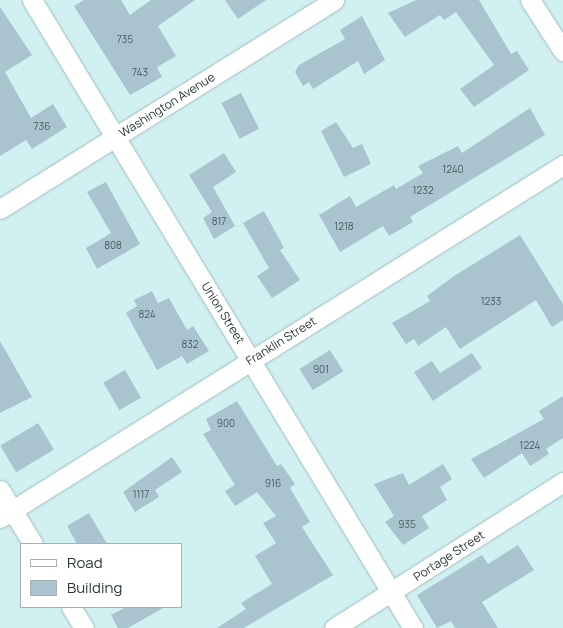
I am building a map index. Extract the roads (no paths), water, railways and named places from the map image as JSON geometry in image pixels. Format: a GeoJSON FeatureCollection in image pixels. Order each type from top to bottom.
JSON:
{"type":"FeatureCollection","features":[{"type":"Feature","properties":{"kind":"street","name":"Union Street"},"geometry":{"type":"LineString","coordinates":[[32,0],[413,628]]}},
{"type":"Feature","properties":{"kind":"street","name":"Washington Avenue"},"geometry":{"type":"LineString","coordinates":[[0,209],[334,0]]}},
{"type":"Feature","properties":{"kind":"street"},"geometry":{"type":"LineString","coordinates":[[530,0],[563,51]]}},
{"type":"Feature","properties":{"kind":"street","name":"Franklin Street"},"geometry":{"type":"LineString","coordinates":[[6,514],[563,166]]}},
{"type":"Feature","properties":{"kind":"street","name":"Portage Street"},"geometry":{"type":"LineString","coordinates":[[334,628],[563,482]]}},
{"type":"Feature","properties":{"kind":"street"},"geometry":{"type":"LineString","coordinates":[[0,490],[6,514],[32,543]]}},
{"type":"Feature","properties":{"kind":"street"},"geometry":{"type":"LineString","coordinates":[[72,608],[84,628]]}}]}
